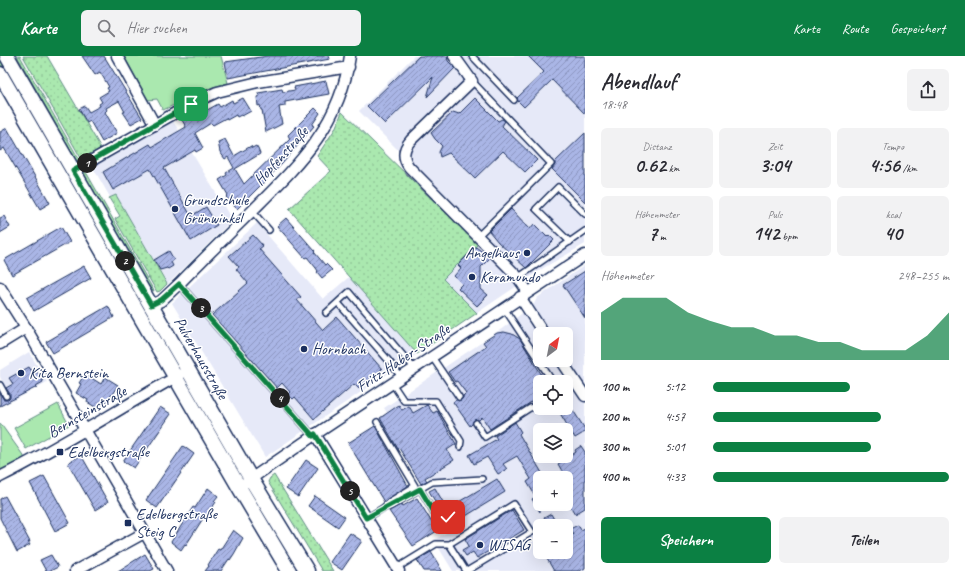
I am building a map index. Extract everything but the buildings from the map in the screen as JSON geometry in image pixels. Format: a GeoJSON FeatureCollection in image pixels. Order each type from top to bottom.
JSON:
{"type":"FeatureCollection","features":[{"type":"Feature","properties":{"kind":"main road","name":"Pulverhausstraße"},"geometry":{"type":"LineString","coordinates":[[7,56],[251,479],[307,571]]}},
{"type":"Feature","properties":{"kind":"main road","name":"Pulverhausstraße"},"geometry":{"type":"LineString","coordinates":[[0,74],[238,487],[289,571]]}},
{"type":"Feature","properties":{"kind":"street"},"geometry":{"type":"LineString","coordinates":[[117,56],[155,124]]}},
{"type":"Feature","properties":{"kind":"street","name":"Hopfenstraße"},"geometry":{"type":"LineString","coordinates":[[151,305],[161,300],[179,284],[289,174],[320,137],[334,111],[349,67],[350,56]]}},
{"type":"Feature","properties":{"kind":"street"},"geometry":{"type":"LineString","coordinates":[[454,56],[472,81],[411,140],[405,148],[404,155],[409,167],[519,277],[524,295],[540,327]]}},
{"type":"Feature","properties":{"kind":"street"},"geometry":{"type":"LineString","coordinates":[[73,171],[191,104],[217,92],[258,82],[349,67]]}},
{"type":"Feature","properties":{"kind":"street","name":"Fritz-Haber-Straße"},"geometry":{"type":"LineString","coordinates":[[238,487],[585,255]]}},
{"type":"Feature","properties":{"kind":"street"},"geometry":{"type":"LineString","coordinates":[[0,287],[26,328],[144,534],[167,571]]}},
{"type":"Feature","properties":{"kind":"street"},"geometry":{"type":"LineString","coordinates":[[0,344],[26,328]]}},
{"type":"Feature","properties":{"kind":"street"},"geometry":{"type":"LineString","coordinates":[[566,367],[585,396]]}},
{"type":"Feature","properties":{"kind":"street","name":"Bernsteinstraße"},"geometry":{"type":"LineString","coordinates":[[0,477],[85,431],[188,370]]}},
{"type":"Feature","properties":{"kind":"street"},"geometry":{"type":"LineString","coordinates":[[314,435],[398,569]]}},
{"type":"Feature","properties":{"kind":"street"},"geometry":{"type":"LineString","coordinates":[[76,571],[144,534]]}},
{"type":"Feature","properties":{"kind":"lane"},"geometry":{"type":"LineString","coordinates":[[472,56],[514,100]]}},
{"type":"Feature","properties":{"kind":"lane"},"geometry":{"type":"LineString","coordinates":[[472,81],[551,164],[478,236]]}},
{"type":"Feature","properties":{"kind":"lane"},"geometry":{"type":"LineString","coordinates":[[570,242],[536,209],[558,187],[585,214]]}},
{"type":"Feature","properties":{"kind":"lane"},"geometry":{"type":"LineString","coordinates":[[252,210],[269,230]]}},
{"type":"Feature","properties":{"kind":"lane"},"geometry":{"type":"LineString","coordinates":[[519,277],[585,231]]}},
{"type":"Feature","properties":{"kind":"lane"},"geometry":{"type":"LineString","coordinates":[[179,284],[314,435]]}},
{"type":"Feature","properties":{"kind":"lane"},"geometry":{"type":"LineString","coordinates":[[326,313],[349,292],[414,368]]}},
{"type":"Feature","properties":{"kind":"lane"},"geometry":{"type":"LineString","coordinates":[[338,303],[389,361],[404,402],[436,401],[461,441],[460,447]]}},
{"type":"Feature","properties":{"kind":"lane"},"geometry":{"type":"LineString","coordinates":[[504,308],[548,375]]}},
{"type":"Feature","properties":{"kind":"lane"},"geometry":{"type":"LineString","coordinates":[[432,357],[459,397]]}},
{"type":"Feature","properties":{"kind":"lane"},"geometry":{"type":"LineString","coordinates":[[0,385],[6,396]]}},
{"type":"Feature","properties":{"kind":"lane"},"geometry":{"type":"LineString","coordinates":[[476,423],[485,437],[533,407]]}},
{"type":"Feature","properties":{"kind":"lane"},"geometry":{"type":"LineString","coordinates":[[377,422],[415,486],[388,502],[383,508]]}},
{"type":"Feature","properties":{"kind":"lane"},"geometry":{"type":"LineString","coordinates":[[366,518],[383,508],[391,506],[432,482],[482,479]]}},
{"type":"Feature","properties":{"kind":"lane"},"geometry":{"type":"LineString","coordinates":[[420,489],[440,522],[448,517],[453,525]]}},
{"type":"Feature","properties":{"kind":"lane"},"geometry":{"type":"LineString","coordinates":[[398,569],[436,544],[449,544],[514,504],[532,532],[467,571],[449,544]]}},
{"type":"Feature","properties":{"kind":"shaded area"},"geometry":{"type":"Polygon","coordinates":[[[414,56],[585,56],[585,244],[545,267],[477,313],[443,279],[485,237],[359,111],[414,56]]]}},
{"type":"Feature","properties":{"kind":"shaded area","name":"Grundschule Grünwinkel"},"geometry":{"type":"Polygon","coordinates":[[[173,121],[232,220],[168,284],[116,195],[110,197],[92,166],[173,121]]]}},
{"type":"Feature","properties":{"kind":"shaded area"},"geometry":{"type":"Polygon","coordinates":[[[257,223],[323,299],[349,277],[417,354],[265,457],[172,303],[257,223]]]}},
{"type":"Feature","properties":{"kind":"shaded area"},"geometry":{"type":"Polygon","coordinates":[[[585,265],[585,571],[453,571],[434,540],[458,526],[384,408],[503,328],[534,304],[537,298],[585,265]]]}},
{"type":"Feature","properties":{"kind":"shaded area","name":"Kita Bernstein"},"geometry":{"type":"Polygon","coordinates":[[[29,352],[47,382],[13,401],[0,377],[0,370],[29,352]]]}},
{"type":"Feature","properties":{"kind":"green space"},"geometry":{"type":"Polygon","coordinates":[[[17,56],[20,56],[80,161],[76,160],[17,56]]]}},
{"type":"Feature","properties":{"kind":"green space"},"geometry":{"type":"Polygon","coordinates":[[[23,56],[47,56],[101,148],[82,160],[23,56]]]}},
{"type":"Feature","properties":{"kind":"green space"},"geometry":{"type":"Polygon","coordinates":[[[124,56],[221,56],[228,83],[213,87],[163,110],[157,99],[148,100],[124,56]]]}},
{"type":"Feature","properties":{"kind":"green space"},"geometry":{"type":"Polygon","coordinates":[[[0,58],[174,353],[168,357],[0,66],[0,58]]]}},
{"type":"Feature","properties":{"kind":"green space"},"geometry":{"type":"Polygon","coordinates":[[[342,112],[478,244],[443,279],[477,313],[417,354],[289,209],[331,171],[317,156],[335,129],[342,112]]]}},
{"type":"Feature","properties":{"kind":"green space"},"geometry":{"type":"Polygon","coordinates":[[[86,172],[154,291],[151,290],[83,173],[86,172]]]}},
{"type":"Feature","properties":{"kind":"green space"},"geometry":{"type":"Polygon","coordinates":[[[116,195],[167,284],[160,291],[157,292],[115,219],[120,216],[109,198],[116,195]]]}},
{"type":"Feature","properties":{"kind":"green space"},"geometry":{"type":"Polygon","coordinates":[[[58,404],[69,425],[26,449],[14,428],[58,404]]]}},
{"type":"Feature","properties":{"kind":"green space"},"geometry":{"type":"Polygon","coordinates":[[[0,423],[25,458],[0,470],[0,423]]]}},
{"type":"Feature","properties":{"kind":"green space"},"geometry":{"type":"Polygon","coordinates":[[[274,475],[333,571],[322,571],[268,482],[274,475]]]}},
{"type":"Feature","properties":{"kind":"place","name":"Grundschule Grünwinkel"},"geometry":{"type":"Point","coordinates":[175,209]}},
{"type":"Feature","properties":{"kind":"place","name":"Angelhaus"},"geometry":{"type":"Point","coordinates":[527,253]}},
{"type":"Feature","properties":{"kind":"place","name":"Keramundo"},"geometry":{"type":"Point","coordinates":[472,277]}},
{"type":"Feature","properties":{"kind":"place","name":"Hornbach"},"geometry":{"type":"Point","coordinates":[304,349]}},
{"type":"Feature","properties":{"kind":"place","name":"Kita Bernstein"},"geometry":{"type":"Point","coordinates":[21,373]}},
{"type":"Feature","properties":{"kind":"place","name":"Edelbergstraße"},"geometry":{"type":"Point","coordinates":[60,452]}},
{"type":"Feature","properties":{"kind":"place","name":"Edelbergstraße Steig C"},"geometry":{"type":"Point","coordinates":[128,523]}},
{"type":"Feature","properties":{"kind":"place","name":"WISAG"},"geometry":{"type":"Point","coordinates":[480,545]}},
{"type":"Feature","properties":{"kind":"route"},"geometry":{"type":"LineString","coordinates":[[191,104],[73,171],[151,305],[161,300],[179,284],[313,436],[315,434],[366,518],[383,508],[391,506],[420,489],[440,522],[448,517]]}}]}
